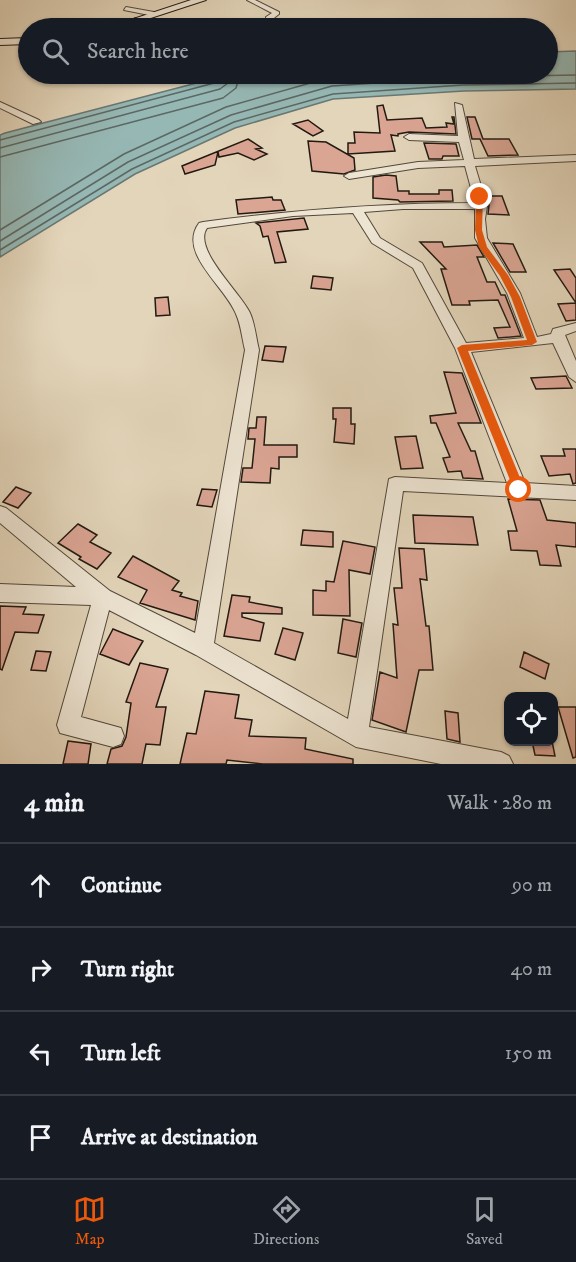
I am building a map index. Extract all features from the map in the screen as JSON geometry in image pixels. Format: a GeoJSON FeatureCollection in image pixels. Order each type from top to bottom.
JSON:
{"type":"FeatureCollection","features":[{"type":"Feature","properties":{"kind":"street"},"geometry":{"type":"LineString","coordinates":[[141,18],[201,0]]}},
{"type":"Feature","properties":{"kind":"street"},"geometry":{"type":"LineString","coordinates":[[250,0],[277,13],[270,18]]}},
{"type":"Feature","properties":{"kind":"street"},"geometry":{"type":"LineString","coordinates":[[126,9],[154,14]]}},
{"type":"Feature","properties":{"kind":"street"},"geometry":{"type":"LineString","coordinates":[[0,42],[18,41]]}},
{"type":"Feature","properties":{"kind":"street"},"geometry":{"type":"LineString","coordinates":[[0,105],[36,122]]}},
{"type":"Feature","properties":{"kind":"street"},"geometry":{"type":"LineString","coordinates":[[458,105],[463,139],[481,206],[479,230],[483,247],[504,275],[516,297],[532,342]]}},
{"type":"Feature","properties":{"kind":"street"},"geometry":{"type":"LineString","coordinates":[[409,137],[463,139]]}},
{"type":"Feature","properties":{"kind":"street"},"geometry":{"type":"LineString","coordinates":[[349,176],[418,165],[576,158]]}},
{"type":"Feature","properties":{"kind":"street"},"geometry":{"type":"LineString","coordinates":[[203,648],[252,350],[243,313],[198,247],[198,232],[203,225],[293,213],[403,206],[481,206]]}},
{"type":"Feature","properties":{"kind":"street"},"geometry":{"type":"LineString","coordinates":[[357,210],[376,240],[418,266],[462,348],[519,490]]}},
{"type":"Feature","properties":{"kind":"street"},"geometry":{"type":"LineString","coordinates":[[576,327],[558,332],[558,338],[576,377]]}},
{"type":"Feature","properties":{"kind":"street"},"geometry":{"type":"LineString","coordinates":[[462,348],[558,338]]}},
{"type":"Feature","properties":{"kind":"street"},"geometry":{"type":"LineString","coordinates":[[356,736],[395,484],[576,493]]}},
{"type":"Feature","properties":{"kind":"street"},"geometry":{"type":"LineString","coordinates":[[0,513],[103,597],[203,648],[356,736],[501,764]]}},
{"type":"Feature","properties":{"kind":"street"},"geometry":{"type":"LineString","coordinates":[[0,593],[103,597]]}},
{"type":"Feature","properties":{"kind":"street"},"geometry":{"type":"LineString","coordinates":[[103,597],[68,725],[113,736]]}},
{"type":"Feature","properties":{"kind":"water"},"geometry":{"type":"Polygon","coordinates":[[[576,51],[576,89],[464,91],[333,99],[235,128],[135,174],[0,257],[0,135],[5,133],[193,84],[558,84],[558,52],[576,51]]]}},
{"type":"Feature","properties":{"kind":"building"},"geometry":{"type":"Polygon","coordinates":[[[383,105],[387,120],[422,118],[426,128],[447,127],[446,123],[454,124],[452,117],[454,117],[456,134],[409,132],[398,134],[398,136],[391,135],[395,151],[348,154],[348,143],[355,143],[354,132],[380,133],[377,106],[383,105]]]}},
{"type":"Feature","properties":{"kind":"building"},"geometry":{"type":"Polygon","coordinates":[[[467,117],[475,117],[483,139],[509,139],[518,155],[488,156],[480,139],[472,139],[467,117]]]}},
{"type":"Feature","properties":{"kind":"building"},"geometry":{"type":"Polygon","coordinates":[[[308,120],[323,131],[313,136],[293,124],[308,120]]]}},
{"type":"Feature","properties":{"kind":"building"},"geometry":{"type":"Polygon","coordinates":[[[248,139],[262,148],[256,149],[267,154],[254,160],[238,153],[219,157],[218,152],[215,165],[185,174],[182,166],[248,139]]]}},
{"type":"Feature","properties":{"kind":"building"},"geometry":{"type":"Polygon","coordinates":[[[308,141],[326,142],[354,158],[355,170],[344,174],[312,171],[308,141]]]}},
{"type":"Feature","properties":{"kind":"building"},"geometry":{"type":"Polygon","coordinates":[[[424,143],[456,144],[459,156],[429,159],[424,143]]]}},
{"type":"Feature","properties":{"kind":"building"},"geometry":{"type":"Polygon","coordinates":[[[396,176],[398,191],[409,191],[409,194],[439,194],[439,190],[452,190],[453,201],[400,202],[373,198],[373,177],[396,176]]]}},
{"type":"Feature","properties":{"kind":"building"},"geometry":{"type":"Polygon","coordinates":[[[486,196],[502,196],[509,215],[488,214],[489,205],[486,196]]]}},
{"type":"Feature","properties":{"kind":"building"},"geometry":{"type":"Polygon","coordinates":[[[272,197],[273,200],[281,200],[285,210],[238,214],[236,200],[272,197]]]}},
{"type":"Feature","properties":{"kind":"building"},"geometry":{"type":"Polygon","coordinates":[[[304,218],[308,229],[277,232],[286,262],[275,263],[268,236],[263,237],[260,226],[256,223],[304,218]]]}},
{"type":"Feature","properties":{"kind":"building"},"geometry":{"type":"Polygon","coordinates":[[[420,242],[442,242],[444,247],[477,245],[484,257],[477,257],[487,282],[495,282],[501,295],[505,295],[521,336],[498,338],[494,328],[510,327],[498,300],[469,301],[470,305],[452,305],[441,269],[446,269],[420,242]]]}},
{"type":"Feature","properties":{"kind":"building"},"geometry":{"type":"Polygon","coordinates":[[[493,243],[513,244],[526,272],[510,272],[493,243]]]}},
{"type":"Feature","properties":{"kind":"building"},"geometry":{"type":"Polygon","coordinates":[[[570,269],[576,278],[576,303],[554,270],[570,269]]]}},
{"type":"Feature","properties":{"kind":"building"},"geometry":{"type":"Polygon","coordinates":[[[313,276],[333,278],[331,290],[311,288],[313,276]]]}},
{"type":"Feature","properties":{"kind":"building"},"geometry":{"type":"Polygon","coordinates":[[[168,297],[170,315],[156,316],[155,298],[168,297]]]}},
{"type":"Feature","properties":{"kind":"building"},"geometry":{"type":"Polygon","coordinates":[[[576,303],[576,320],[566,321],[558,304],[576,303]]]}},
{"type":"Feature","properties":{"kind":"building"},"geometry":{"type":"Polygon","coordinates":[[[265,346],[286,347],[283,362],[262,360],[265,346]]]}},
{"type":"Feature","properties":{"kind":"building"},"geometry":{"type":"Polygon","coordinates":[[[444,372],[462,373],[481,423],[458,423],[471,451],[475,451],[483,479],[463,478],[461,471],[448,472],[443,458],[450,457],[436,423],[431,423],[430,416],[456,413],[444,372]]]}},
{"type":"Feature","properties":{"kind":"building"},"geometry":{"type":"Polygon","coordinates":[[[566,376],[572,388],[536,389],[531,378],[566,376]]]}},
{"type":"Feature","properties":{"kind":"building"},"geometry":{"type":"Polygon","coordinates":[[[333,408],[351,408],[351,424],[355,424],[354,444],[334,442],[336,419],[333,419],[333,408]]]}},
{"type":"Feature","properties":{"kind":"building"},"geometry":{"type":"Polygon","coordinates":[[[257,417],[266,417],[264,445],[297,445],[297,457],[279,457],[279,469],[271,468],[270,483],[241,482],[243,468],[252,468],[255,439],[248,439],[249,428],[256,428],[257,417]]]}},
{"type":"Feature","properties":{"kind":"building"},"geometry":{"type":"Polygon","coordinates":[[[416,436],[423,468],[401,469],[395,437],[416,436]]]}},
{"type":"Feature","properties":{"kind":"building"},"geometry":{"type":"Polygon","coordinates":[[[563,449],[576,449],[576,483],[573,484],[570,474],[549,476],[541,456],[565,456],[563,449]]]}},
{"type":"Feature","properties":{"kind":"building"},"geometry":{"type":"Polygon","coordinates":[[[16,487],[31,493],[18,508],[3,502],[16,487]]]}},
{"type":"Feature","properties":{"kind":"building"},"geometry":{"type":"Polygon","coordinates":[[[202,489],[217,490],[212,507],[197,505],[202,489]]]}},
{"type":"Feature","properties":{"kind":"building"},"geometry":{"type":"Polygon","coordinates":[[[508,499],[540,500],[547,520],[576,523],[576,547],[556,545],[561,566],[540,565],[537,551],[511,550],[508,531],[517,531],[508,499]]]}},
{"type":"Feature","properties":{"kind":"building"},"geometry":{"type":"Polygon","coordinates":[[[413,515],[473,517],[478,545],[415,543],[413,515]]]}},
{"type":"Feature","properties":{"kind":"building"},"geometry":{"type":"Polygon","coordinates":[[[78,524],[97,535],[90,542],[111,553],[97,569],[58,543],[78,524]]]}},
{"type":"Feature","properties":{"kind":"building"},"geometry":{"type":"Polygon","coordinates":[[[303,530],[333,532],[333,547],[301,545],[303,530]]]}},
{"type":"Feature","properties":{"kind":"building"},"geometry":{"type":"Polygon","coordinates":[[[343,541],[375,547],[370,574],[349,570],[350,616],[313,615],[313,590],[326,591],[326,581],[334,582],[343,541]]]}},
{"type":"Feature","properties":{"kind":"building"},"geometry":{"type":"Polygon","coordinates":[[[399,548],[424,549],[427,580],[420,579],[426,626],[429,626],[433,670],[419,670],[406,732],[372,720],[380,672],[397,678],[393,624],[398,625],[394,588],[402,588],[399,548]]]}},
{"type":"Feature","properties":{"kind":"building"},"geometry":{"type":"Polygon","coordinates":[[[133,556],[179,581],[172,590],[182,593],[180,596],[198,601],[195,620],[140,603],[147,590],[118,577],[133,556]]]}},
{"type":"Feature","properties":{"kind":"building"},"geometry":{"type":"Polygon","coordinates":[[[232,595],[250,597],[249,602],[282,608],[282,614],[242,613],[242,617],[264,623],[260,641],[224,636],[232,595]]]}},
{"type":"Feature","properties":{"kind":"building"},"geometry":{"type":"Polygon","coordinates":[[[0,606],[26,607],[23,614],[44,615],[38,633],[15,632],[2,670],[0,669],[0,606]]]}},
{"type":"Feature","properties":{"kind":"building"},"geometry":{"type":"Polygon","coordinates":[[[343,619],[362,623],[356,657],[338,653],[343,619]]]}},
{"type":"Feature","properties":{"kind":"building"},"geometry":{"type":"Polygon","coordinates":[[[283,628],[303,633],[295,660],[275,654],[283,628]]]}},
{"type":"Feature","properties":{"kind":"building"},"geometry":{"type":"Polygon","coordinates":[[[113,629],[143,641],[129,665],[100,654],[113,629]]]}},
{"type":"Feature","properties":{"kind":"building"},"geometry":{"type":"Polygon","coordinates":[[[36,651],[51,652],[46,671],[31,670],[36,651]]]}},
{"type":"Feature","properties":{"kind":"building"},"geometry":{"type":"Polygon","coordinates":[[[524,652],[549,664],[545,679],[520,667],[524,652]]]}},
{"type":"Feature","properties":{"kind":"building"},"geometry":{"type":"Polygon","coordinates":[[[140,663],[168,669],[156,707],[166,707],[160,745],[146,744],[142,764],[107,764],[111,749],[122,746],[126,737],[131,703],[126,702],[140,663]]]}},
{"type":"Feature","properties":{"kind":"building"},"geometry":{"type":"Polygon","coordinates":[[[205,691],[239,695],[235,718],[252,720],[249,736],[306,738],[305,749],[353,759],[353,764],[263,764],[227,760],[226,764],[180,764],[187,733],[196,734],[205,691]]]}},
{"type":"Feature","properties":{"kind":"building"},"geometry":{"type":"Polygon","coordinates":[[[558,707],[576,707],[576,757],[573,758],[558,707]]]}},
{"type":"Feature","properties":{"kind":"building"},"geometry":{"type":"Polygon","coordinates":[[[445,711],[458,713],[460,742],[447,739],[445,711]]]}},
{"type":"Feature","properties":{"kind":"building"},"geometry":{"type":"Polygon","coordinates":[[[68,741],[91,744],[88,764],[63,764],[68,741]]]}},
{"type":"Feature","properties":{"kind":"building"},"geometry":{"type":"Polygon","coordinates":[[[533,746],[553,746],[555,756],[535,755],[533,746]]]}},
{"type":"Feature","properties":{"kind":"route"},"geometry":{"type":"LineString","coordinates":[[480,197],[479,230],[483,247],[504,275],[516,297],[532,342],[462,348],[519,490]]}}]}
